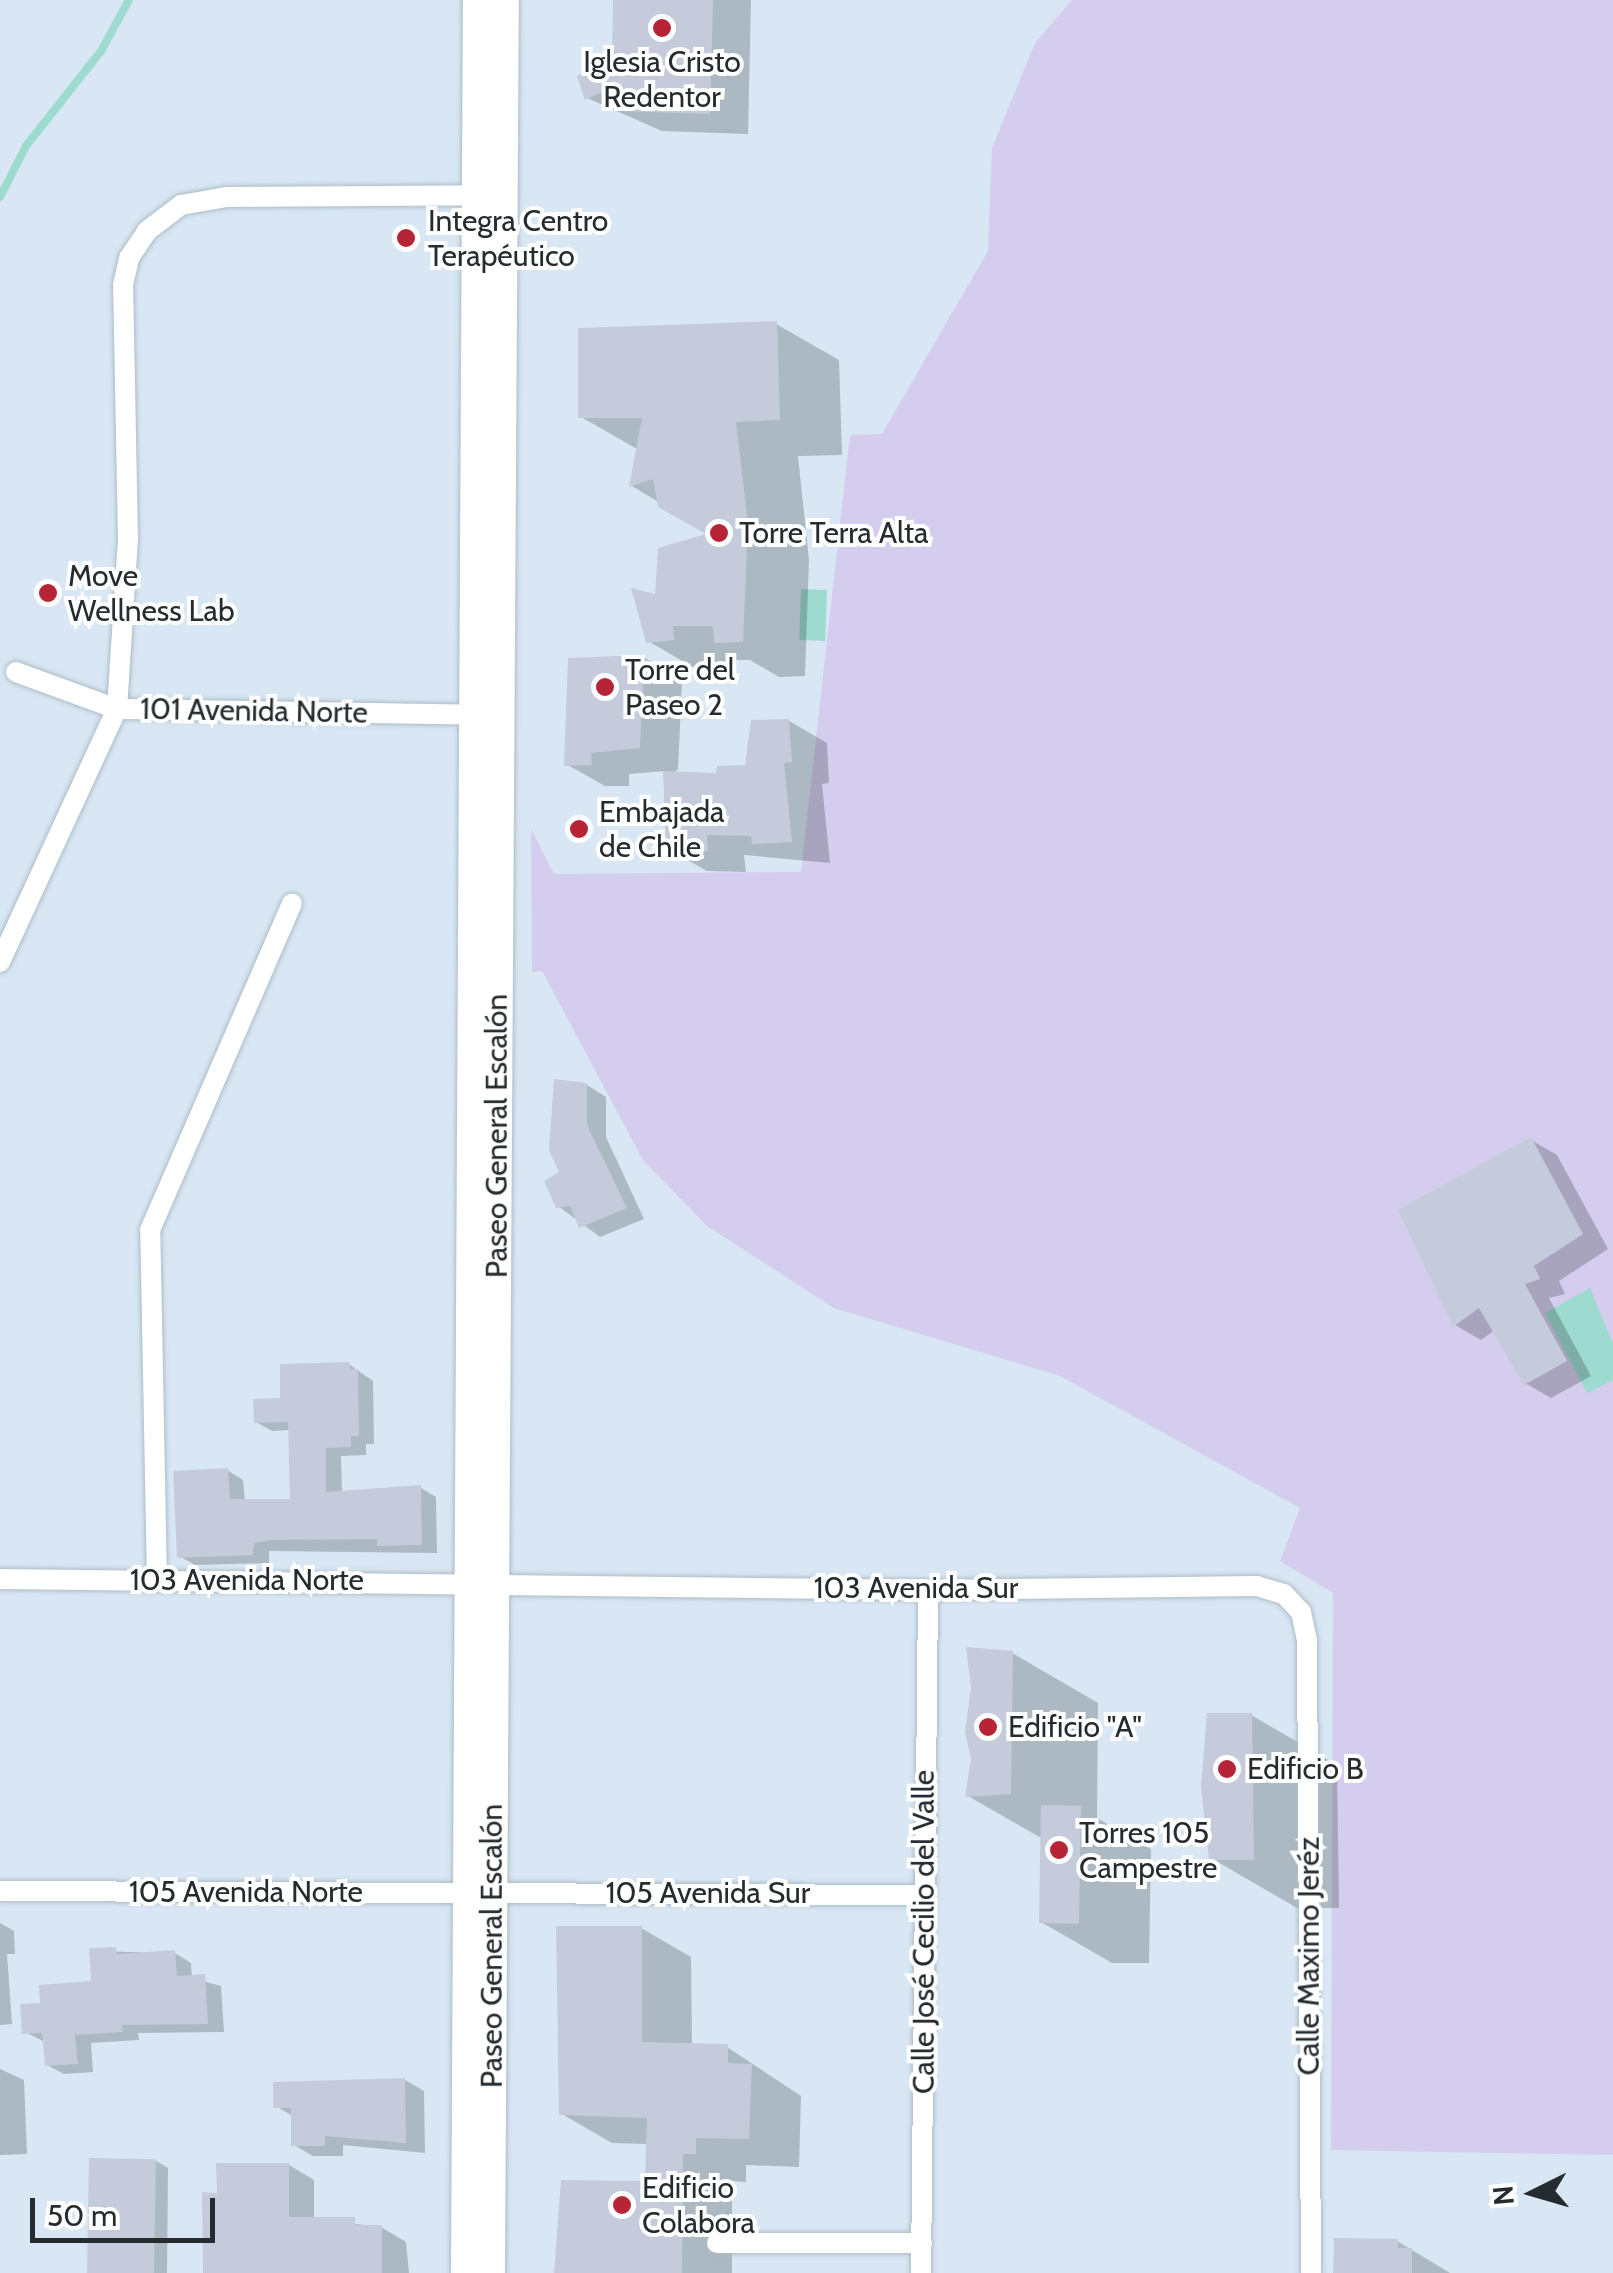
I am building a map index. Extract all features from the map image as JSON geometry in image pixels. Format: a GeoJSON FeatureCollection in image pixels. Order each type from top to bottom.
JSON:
{"type":"FeatureCollection","features":[{"type":"Feature","properties":{"kind":"street","name":"Paseo General Escalón"},"geometry":{"type":"LineString","coordinates":[[478,0],[490,195]]}},
{"type":"Feature","properties":{"kind":"street","name":"Paseo General Escalón"},"geometry":{"type":"LineString","coordinates":[[466,2273],[480,1892],[490,195],[504,0]]}},
{"type":"Feature","properties":{"kind":"street"},"geometry":{"type":"LineString","coordinates":[[0,962],[116,709],[128,540],[123,285],[129,258],[146,231],[181,206],[228,197],[490,195]]}},
{"type":"Feature","properties":{"kind":"street","name":"101 Avenida Norte"},"geometry":{"type":"LineString","coordinates":[[16,672],[116,709],[487,714]]}},
{"type":"Feature","properties":{"kind":"street"},"geometry":{"type":"LineString","coordinates":[[157,1580],[150,1230],[292,904]]}},
{"type":"Feature","properties":{"kind":"street","name":"103 Avenida Norte"},"geometry":{"type":"LineString","coordinates":[[0,1579],[482,1580]]}},
{"type":"Feature","properties":{"kind":"street","name":"103 Avenida Sur"},"geometry":{"type":"LineString","coordinates":[[482,1580],[928,1590],[1257,1586],[1296,1604],[1307,1640]]}},
{"type":"Feature","properties":{"kind":"street","name":"Calle José Cecilio del Valle"},"geometry":{"type":"LineString","coordinates":[[921,2273],[928,1590]]}},
{"type":"Feature","properties":{"kind":"street","name":"Calle Maximo Jeréz"},"geometry":{"type":"LineString","coordinates":[[1307,1640],[1312,2273]]}},
{"type":"Feature","properties":{"kind":"street","name":"105 Avenida Norte"},"geometry":{"type":"LineString","coordinates":[[0,1891],[480,1892]]}},
{"type":"Feature","properties":{"kind":"street","name":"Paseo General Escalón"},"geometry":{"type":"LineString","coordinates":[[480,1892],[490,2273]]}},
{"type":"Feature","properties":{"kind":"street","name":"105 Avenida Sur"},"geometry":{"type":"LineString","coordinates":[[480,1892],[923,1894]]}},
{"type":"Feature","properties":{"kind":"street"},"geometry":{"type":"LineString","coordinates":[[717,2243],[922,2243]]}},
{"type":"Feature","properties":{"kind":"shaded area"},"geometry":{"type":"Polygon","coordinates":[[[1072,0],[1613,0],[1613,2155],[1331,2150],[1333,1593],[1280,1561],[1300,1508],[1060,1376],[834,1308],[707,1226],[643,1160],[542,971],[532,972],[531,829],[554,874],[801,872],[850,435],[882,434],[988,251],[992,148],[1035,43],[1072,0]]]}},
{"type":"Feature","properties":{"kind":"shaded area"},"geometry":{"type":"Polygon","coordinates":[[[801,589],[827,590],[825,641],[799,640],[801,589]]]}},
{"type":"Feature","properties":{"kind":"shaded area"},"geometry":{"type":"Polygon","coordinates":[[[1590,1288],[1613,1344],[1613,1380],[1587,1393],[1545,1313],[1590,1288]]]}},
{"type":"Feature","properties":{"kind":"building","name":"Iglesia Cristo Redentor"},"geometry":{"type":"Polygon","coordinates":[[[613,0],[713,0],[710,114],[621,111],[620,84],[585,100],[577,76],[612,57],[613,0]]]}},
{"type":"Feature","properties":{"kind":"building"},"geometry":{"type":"Polygon","coordinates":[[[777,321],[780,420],[736,422],[748,523],[743,642],[714,643],[713,626],[673,626],[674,640],[646,643],[631,588],[655,594],[658,548],[706,534],[658,507],[653,479],[629,487],[642,418],[578,418],[578,328],[777,321]]]}},
{"type":"Feature","properties":{"kind":"building","name":"Torre del Paseo 2"},"geometry":{"type":"Polygon","coordinates":[[[644,655],[640,748],[591,753],[592,765],[564,766],[568,658],[644,655]]]}},
{"type":"Feature","properties":{"kind":"building"},"geometry":{"type":"Polygon","coordinates":[[[789,719],[792,762],[784,763],[792,842],[752,844],[751,836],[707,835],[708,851],[666,850],[663,771],[716,773],[717,766],[745,765],[751,720],[789,719]]]}},
{"type":"Feature","properties":{"kind":"building"},"geometry":{"type":"Polygon","coordinates":[[[554,1079],[587,1083],[587,1125],[627,1208],[579,1228],[570,1206],[556,1208],[544,1181],[559,1172],[549,1150],[554,1079]]]}},
{"type":"Feature","properties":{"kind":"building"},"geometry":{"type":"Polygon","coordinates":[[[1531,1137],[1583,1234],[1534,1266],[1540,1279],[1525,1284],[1567,1361],[1524,1385],[1479,1308],[1453,1327],[1398,1210],[1531,1137]]]}},
{"type":"Feature","properties":{"kind":"building"},"geometry":{"type":"Polygon","coordinates":[[[350,1362],[350,1369],[358,1369],[359,1436],[351,1436],[351,1447],[326,1448],[326,1492],[421,1485],[422,1545],[377,1546],[377,1539],[271,1540],[254,1543],[253,1555],[177,1558],[173,1471],[228,1468],[230,1499],[290,1499],[288,1422],[254,1423],[253,1399],[280,1398],[280,1364],[350,1362]]]}},
{"type":"Feature","properties":{"kind":"building","name":"Edificio \"A\""},"geometry":{"type":"Polygon","coordinates":[[[966,1647],[1013,1651],[1011,1794],[965,1797],[971,1759],[965,1732],[971,1687],[966,1647]]]}},
{"type":"Feature","properties":{"kind":"building","name":"Edificio B"},"geometry":{"type":"Polygon","coordinates":[[[1207,1713],[1252,1713],[1254,1860],[1209,1860],[1201,1787],[1207,1713]]]}},
{"type":"Feature","properties":{"kind":"building","name":"Torres 105 Campestre"},"geometry":{"type":"Polygon","coordinates":[[[1041,1805],[1081,1806],[1079,1924],[1039,1923],[1041,1805]]]}},
{"type":"Feature","properties":{"kind":"building"},"geometry":{"type":"Polygon","coordinates":[[[556,1926],[642,1926],[642,2042],[728,2044],[728,2063],[752,2064],[749,2139],[696,2138],[696,2154],[683,2154],[682,2273],[554,2273],[561,2180],[645,2181],[647,2118],[559,2115],[556,1926]]]}},
{"type":"Feature","properties":{"kind":"building"},"geometry":{"type":"Polygon","coordinates":[[[116,1947],[117,1954],[175,1950],[177,1976],[205,1974],[208,2024],[122,2025],[123,2032],[75,2035],[78,2064],[45,2066],[42,2033],[22,2034],[20,2004],[40,2003],[39,1985],[91,1981],[89,1948],[116,1947]]]}},
{"type":"Feature","properties":{"kind":"building"},"geometry":{"type":"Polygon","coordinates":[[[405,2078],[406,2143],[325,2136],[325,2146],[291,2146],[291,2108],[273,2108],[273,2082],[405,2078]]]}},
{"type":"Feature","properties":{"kind":"building"},"geometry":{"type":"Polygon","coordinates":[[[89,2158],[156,2159],[154,2273],[87,2273],[89,2158]]]}},
{"type":"Feature","properties":{"kind":"building"},"geometry":{"type":"Polygon","coordinates":[[[216,2163],[289,2163],[289,2217],[355,2217],[355,2225],[382,2225],[382,2273],[203,2273],[202,2192],[217,2193],[216,2163]]]}},
{"type":"Feature","properties":{"kind":"building"},"geometry":{"type":"Polygon","coordinates":[[[1334,2238],[1398,2239],[1398,2248],[1412,2248],[1412,2273],[1333,2273],[1334,2238]]]}},
{"type":"Feature","properties":{"kind":"waterway"},"geometry":{"type":"LineString","coordinates":[[0,197],[26,146],[101,51],[129,0]]}},
{"type":"Feature","properties":{"kind":"place","name":"Iglesia Cristo Redentor"},"geometry":{"type":"Point","coordinates":[662,28]}},
{"type":"Feature","properties":{"kind":"place","name":"Integra Centro Terapéutico"},"geometry":{"type":"Point","coordinates":[406,238]}},
{"type":"Feature","properties":{"kind":"place","name":"Torre Terra Alta"},"geometry":{"type":"Point","coordinates":[719,533]}},
{"type":"Feature","properties":{"kind":"place","name":"Move Wellness Lab"},"geometry":{"type":"Point","coordinates":[48,593]}},
{"type":"Feature","properties":{"kind":"place","name":"Torre del Paseo 2"},"geometry":{"type":"Point","coordinates":[605,687]}},
{"type":"Feature","properties":{"kind":"place","name":"Embajada de Chile"},"geometry":{"type":"Point","coordinates":[579,829]}},
{"type":"Feature","properties":{"kind":"place","name":"Edificio \"A\""},"geometry":{"type":"Point","coordinates":[988,1727]}},
{"type":"Feature","properties":{"kind":"place","name":"Edificio B"},"geometry":{"type":"Point","coordinates":[1227,1769]}},
{"type":"Feature","properties":{"kind":"place","name":"Torres 105 Campestre"},"geometry":{"type":"Point","coordinates":[1059,1850]}},
{"type":"Feature","properties":{"kind":"place","name":"Edificio Colabora"},"geometry":{"type":"Point","coordinates":[622,2205]}}]}
